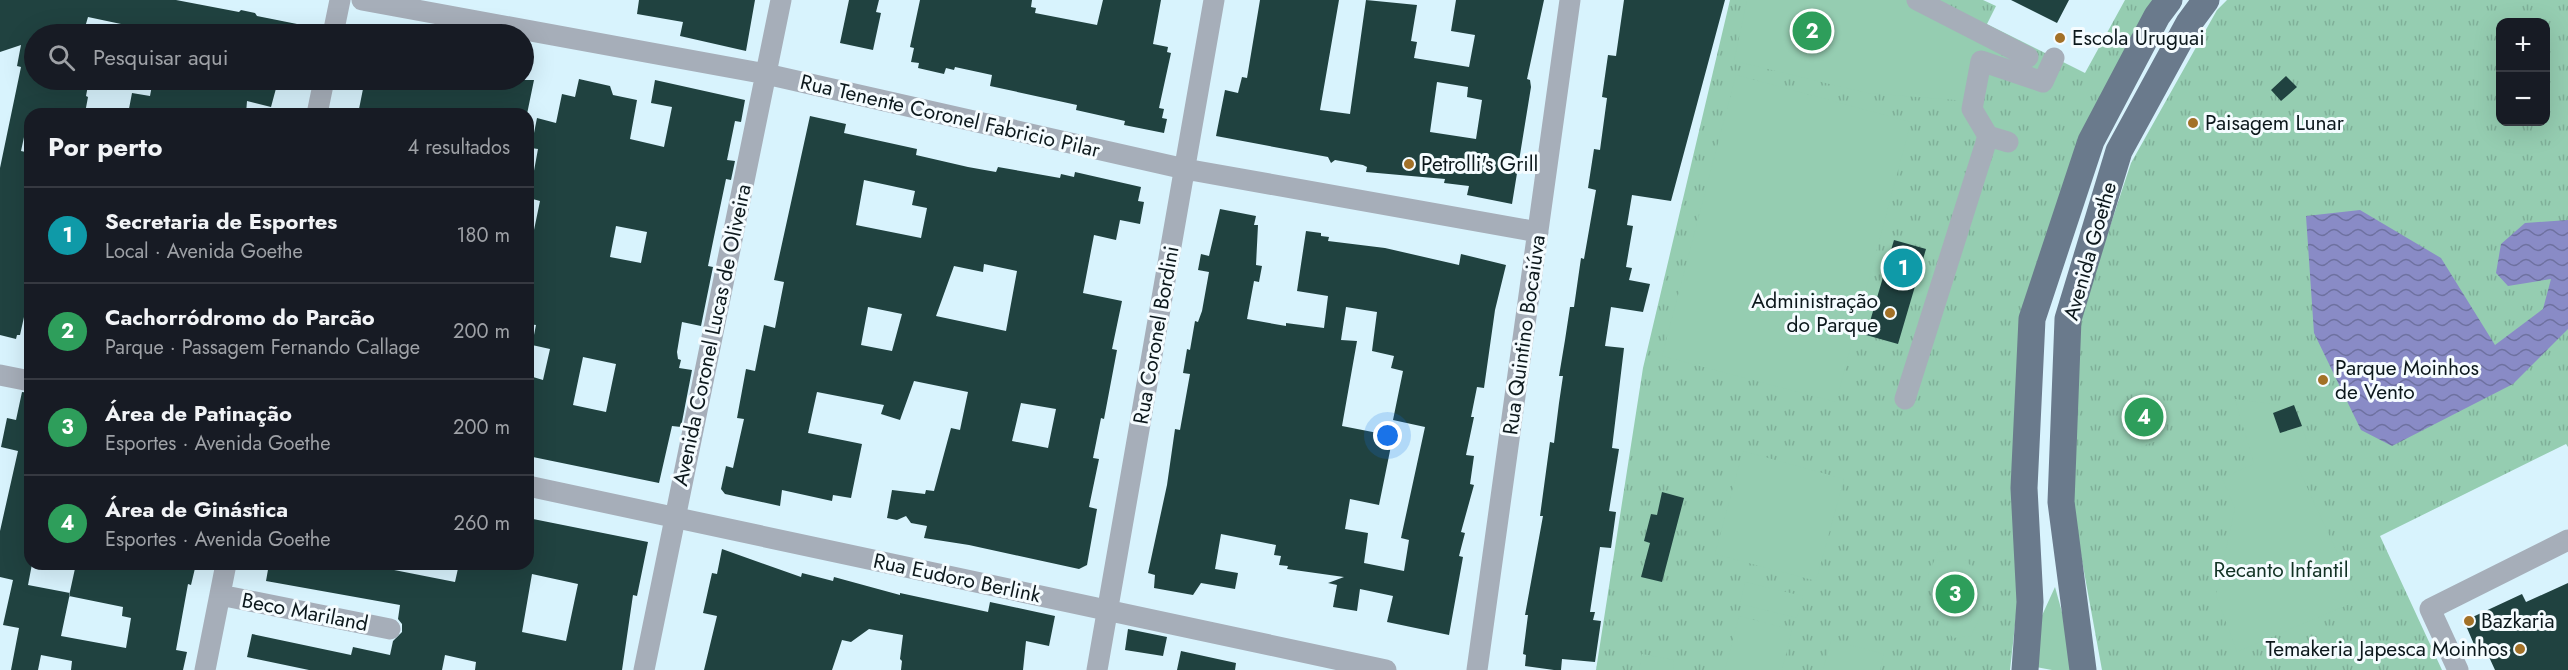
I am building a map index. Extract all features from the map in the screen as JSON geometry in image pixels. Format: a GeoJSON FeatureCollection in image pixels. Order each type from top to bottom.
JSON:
{"type":"FeatureCollection","features":[{"type":"Feature","properties":{"kind":"main road","name":"Avenida Goethe"},"geometry":{"type":"LineString","coordinates":[[2025,670],[2031,602],[2024,488],[2032,319],[2091,141],[2157,16],[2169,0]]}},
{"type":"Feature","properties":{"kind":"main road","name":"Avenida Goethe"},"geometry":{"type":"LineString","coordinates":[[2083,670],[2061,502],[2068,319],[2119,151],[2189,23],[2206,0]]}},
{"type":"Feature","properties":{"kind":"street"},"geometry":{"type":"LineString","coordinates":[[335,24],[340,0]]}},
{"type":"Feature","properties":{"kind":"street","name":"Rua Tenente Coronel Fabricio Pilar"},"geometry":{"type":"LineString","coordinates":[[362,0],[493,24]]}},
{"type":"Feature","properties":{"kind":"street","name":"Avenida Coronel Lucas de Oliveira"},"geometry":{"type":"LineString","coordinates":[[644,670],[781,0]]}},
{"type":"Feature","properties":{"kind":"street","name":"Rua Coronel Bordini"},"geometry":{"type":"LineString","coordinates":[[1097,670],[1214,0]]}},
{"type":"Feature","properties":{"kind":"street","name":"Rua Quintino Bocaiúva"},"geometry":{"type":"LineString","coordinates":[[1477,670],[1570,0]]}},
{"type":"Feature","properties":{"kind":"street"},"geometry":{"type":"LineString","coordinates":[[1917,0],[2028,57]]}},
{"type":"Feature","properties":{"kind":"street","name":"Rua Tenente Coronel Fabricio Pilar"},"geometry":{"type":"LineString","coordinates":[[534,32],[766,74],[1185,169],[1538,232]]}},
{"type":"Feature","properties":{"kind":"street"},"geometry":{"type":"LineString","coordinates":[[2008,142],[1988,136],[1972,109],[1981,61],[2043,82],[2054,58]]}},
{"type":"Feature","properties":{"kind":"street"},"geometry":{"type":"LineString","coordinates":[[318,108],[322,90]]}},
{"type":"Feature","properties":{"kind":"street"},"geometry":{"type":"LineString","coordinates":[[1905,399],[1988,136]]}},
{"type":"Feature","properties":{"kind":"street"},"geometry":{"type":"LineString","coordinates":[[0,375],[24,380]]}},
{"type":"Feature","properties":{"kind":"street","name":"Rua Eudoro Berlink"},"geometry":{"type":"LineString","coordinates":[[534,487],[1386,670]]}},
{"type":"Feature","properties":{"kind":"street"},"geometry":{"type":"LineString","coordinates":[[2458,670],[2430,609],[2568,540]]}},
{"type":"Feature","properties":{"kind":"street"},"geometry":{"type":"LineString","coordinates":[[205,670],[225,570]]}},
{"type":"Feature","properties":{"kind":"street","name":"Beco Mariland"},"geometry":{"type":"LineString","coordinates":[[220,595],[390,629]]}},
{"type":"Feature","properties":{"kind":"green space"},"geometry":{"type":"Polygon","coordinates":[[[1730,0],[1983,0],[1996,6],[1987,24],[2085,73],[2125,0],[2158,0],[2022,319],[2018,598],[2010,670],[1596,670],[1643,368],[1730,0]]]}},
{"type":"Feature","properties":{"kind":"green space"},"geometry":{"type":"Polygon","coordinates":[[[1747,0],[1907,0],[1984,41],[1970,72],[1967,101],[1867,93],[1734,61],[1747,0]]]}},
{"type":"Feature","properties":{"kind":"green space","name":"Parque Moinhos de Vento"},"geometry":{"type":"Polygon","coordinates":[[[2227,0],[2568,0],[2568,447],[2566,444],[2380,536],[2442,670],[2102,670],[2072,506],[2080,317],[2131,163],[2217,10],[2227,0]]]}},
{"type":"Feature","properties":{"kind":"green space"},"geometry":{"type":"Polygon","coordinates":[[[1736,75],[1911,122],[1836,402],[1662,356],[1736,75]]]}},
{"type":"Feature","properties":{"kind":"green space"},"geometry":{"type":"Polygon","coordinates":[[[2137,398],[2166,409],[2165,438],[2137,448],[2118,424],[2137,398]]]}},
{"type":"Feature","properties":{"kind":"green space","name":"Recanto Infantil"},"geometry":{"type":"Polygon","coordinates":[[[2235,399],[2294,407],[2312,454],[2295,461],[2359,600],[2237,652],[2216,595],[2235,508],[2222,478],[2254,464],[2235,399]]]}},
{"type":"Feature","properties":{"kind":"green space"},"geometry":{"type":"Polygon","coordinates":[[[1743,451],[1844,479],[1816,581],[1715,554],[1743,451]]]}},
{"type":"Feature","properties":{"kind":"green space"},"geometry":{"type":"Polygon","coordinates":[[[1955,550],[1972,567],[1981,615],[1971,636],[1953,638],[1938,618],[1928,575],[1938,552],[1955,550]]]}},
{"type":"Feature","properties":{"kind":"green space"},"geometry":{"type":"Polygon","coordinates":[[[1745,582],[1803,596],[1797,618],[1740,604],[1745,582]]]}},
{"type":"Feature","properties":{"kind":"green space"},"geometry":{"type":"Polygon","coordinates":[[[2055,587],[2078,670],[2052,670],[2031,666],[2034,633],[2055,587]]]}},
{"type":"Feature","properties":{"kind":"green space"},"geometry":{"type":"Polygon","coordinates":[[[1739,616],[1792,630],[1782,670],[1725,670],[1739,616]]]}},
{"type":"Feature","properties":{"kind":"green space"},"geometry":{"type":"Polygon","coordinates":[[[1831,640],[1884,654],[1880,670],[1823,670],[1831,640]]]}},
{"type":"Feature","properties":{"kind":"green space"},"geometry":{"type":"Polygon","coordinates":[[[1642,654],[1674,660],[1673,670],[1639,670],[1642,654]]]}},
{"type":"Feature","properties":{"kind":"water"},"geometry":{"type":"Polygon","coordinates":[[[2360,210],[2441,258],[2495,345],[2543,309],[2551,279],[2508,286],[2496,273],[2501,244],[2525,223],[2568,220],[2568,329],[2513,384],[2392,446],[2361,430],[2314,333],[2306,216],[2360,210]]]}},
{"type":"Feature","properties":{"kind":"building"},"geometry":{"type":"Polygon","coordinates":[[[0,0],[176,0],[239,12],[241,10],[255,13],[257,16],[297,24],[121,24],[88,17],[86,24],[24,24],[24,90],[87,90],[86,96],[88,97],[86,108],[24,108],[24,137],[21,151],[24,152],[24,317],[20,335],[17,335],[16,339],[0,335],[0,168],[21,67],[17,66],[21,45],[0,52],[0,0]]]}},
{"type":"Feature","properties":{"kind":"building"},"geometry":{"type":"Polygon","coordinates":[[[639,0],[755,0],[746,51],[680,36],[683,22],[637,14],[639,0]]]}},
{"type":"Feature","properties":{"kind":"building"},"geometry":{"type":"Polygon","coordinates":[[[849,0],[879,0],[876,12],[881,13],[873,50],[840,43],[849,0]]]}},
{"type":"Feature","properties":{"kind":"building"},"geometry":{"type":"Polygon","coordinates":[[[920,0],[1032,0],[1031,7],[1036,8],[1035,13],[1097,25],[1103,0],[1161,0],[1153,44],[1168,47],[1167,52],[1171,53],[1159,108],[1164,109],[1162,118],[1167,119],[1164,133],[1124,125],[1125,121],[1076,110],[1077,105],[990,86],[992,75],[955,67],[954,70],[946,68],[944,74],[918,68],[919,63],[911,62],[914,48],[910,47],[920,0]]]}},
{"type":"Feature","properties":{"kind":"building"},"geometry":{"type":"Polygon","coordinates":[[[1260,0],[1339,0],[1320,110],[1350,114],[1366,0],[1417,5],[1411,41],[1417,42],[1414,58],[1469,67],[1475,35],[1451,31],[1456,0],[1544,0],[1527,79],[1530,80],[1531,87],[1512,204],[1467,195],[1469,186],[1444,183],[1445,179],[1366,172],[1367,167],[1363,165],[1335,160],[1331,163],[1328,157],[1216,136],[1225,90],[1238,93],[1242,77],[1247,78],[1260,0]],[[1437,82],[1430,132],[1476,139],[1482,100],[1467,97],[1468,87],[1437,82]]]}},
{"type":"Feature","properties":{"kind":"building"},"geometry":{"type":"Polygon","coordinates":[[[1624,0],[1725,0],[1671,201],[1632,195],[1627,225],[1633,226],[1626,267],[1632,268],[1629,280],[1650,284],[1643,312],[1611,307],[1605,346],[1624,348],[1612,448],[1619,449],[1609,511],[1616,512],[1611,548],[1600,547],[1590,612],[1595,612],[1593,620],[1601,621],[1595,662],[1562,659],[1561,670],[1554,670],[1525,666],[1526,655],[1523,654],[1528,615],[1525,615],[1543,516],[1540,516],[1550,442],[1554,443],[1563,376],[1559,376],[1570,307],[1574,307],[1581,258],[1584,259],[1596,190],[1588,188],[1594,149],[1600,150],[1607,98],[1602,97],[1608,55],[1616,56],[1624,0]]]}},
{"type":"Feature","properties":{"kind":"building","name":"Escola Uruguai"},"geometry":{"type":"Polygon","coordinates":[[[2011,0],[2069,0],[2057,23],[2011,0]]]}},
{"type":"Feature","properties":{"kind":"building"},"geometry":{"type":"Polygon","coordinates":[[[2286,76],[2297,87],[2281,101],[2271,90],[2286,76]]]}},
{"type":"Feature","properties":{"kind":"building"},"geometry":{"type":"Polygon","coordinates":[[[579,79],[610,86],[613,95],[637,100],[630,139],[664,147],[672,107],[651,103],[655,80],[745,100],[741,122],[735,121],[727,160],[735,161],[731,180],[726,179],[716,227],[708,266],[713,267],[701,326],[682,322],[677,352],[678,359],[681,360],[679,368],[692,370],[681,427],[672,426],[659,483],[534,457],[534,377],[543,380],[550,349],[534,345],[536,325],[534,325],[534,230],[540,201],[534,199],[534,171],[538,149],[534,148],[534,133],[537,118],[556,123],[562,94],[575,97],[579,79]],[[616,226],[610,257],[641,263],[647,232],[616,226]],[[583,357],[573,405],[606,412],[616,364],[583,357]]]}},
{"type":"Feature","properties":{"kind":"building"},"geometry":{"type":"Polygon","coordinates":[[[151,90],[276,90],[271,107],[247,101],[246,108],[129,108],[132,93],[150,96],[151,90]]]}},
{"type":"Feature","properties":{"kind":"building"},"geometry":{"type":"Polygon","coordinates":[[[363,90],[532,90],[528,108],[359,108],[363,90]]]}},
{"type":"Feature","properties":{"kind":"building"},"geometry":{"type":"Polygon","coordinates":[[[810,116],[846,124],[844,133],[917,149],[916,155],[968,167],[996,172],[998,167],[1060,178],[1061,174],[1074,177],[1075,172],[1141,187],[1138,201],[1144,202],[1140,224],[1120,220],[1116,240],[1094,235],[1083,293],[1122,301],[1112,349],[1117,350],[1104,419],[1101,418],[1093,458],[1099,459],[1089,507],[1097,509],[1087,565],[1079,569],[969,545],[924,538],[927,526],[911,523],[906,516],[897,520],[887,518],[892,490],[925,494],[926,490],[934,491],[951,428],[960,430],[968,392],[914,381],[900,420],[881,414],[884,405],[817,392],[808,433],[862,444],[851,498],[833,495],[832,501],[782,490],[780,506],[725,494],[721,489],[726,466],[733,468],[744,419],[737,418],[746,369],[755,371],[764,325],[775,328],[784,282],[774,280],[810,116]],[[864,180],[856,225],[921,238],[927,208],[912,205],[915,191],[864,180]],[[984,264],[983,272],[954,266],[936,316],[1006,331],[1017,271],[984,264]],[[868,307],[861,345],[892,351],[902,314],[868,307]],[[1021,403],[1012,441],[1048,448],[1056,409],[1021,403]]]}},
{"type":"Feature","properties":{"kind":"building"},"geometry":{"type":"Polygon","coordinates":[[[1220,209],[1256,216],[1254,225],[1258,225],[1256,265],[1262,266],[1259,282],[1254,281],[1247,319],[1286,326],[1286,323],[1324,328],[1328,296],[1297,291],[1306,231],[1321,233],[1321,236],[1329,237],[1328,241],[1385,248],[1459,265],[1461,254],[1506,265],[1495,310],[1484,388],[1477,387],[1471,417],[1474,417],[1466,455],[1474,456],[1470,484],[1474,485],[1461,532],[1465,533],[1459,556],[1463,557],[1449,635],[1387,622],[1393,596],[1360,589],[1357,611],[1333,607],[1337,585],[1328,583],[1344,577],[1287,569],[1288,566],[1279,565],[1281,556],[1274,555],[1276,545],[1221,534],[1215,569],[1238,573],[1235,589],[1201,583],[1193,595],[1154,588],[1155,575],[1148,573],[1167,485],[1175,429],[1180,430],[1190,374],[1183,373],[1187,349],[1190,350],[1195,321],[1198,322],[1202,311],[1209,272],[1198,270],[1201,254],[1209,256],[1220,209]],[[1346,307],[1341,340],[1357,341],[1342,426],[1393,436],[1379,505],[1350,499],[1345,529],[1368,533],[1364,563],[1404,571],[1409,540],[1401,538],[1425,427],[1393,420],[1403,371],[1391,368],[1394,356],[1372,351],[1377,312],[1346,307]]]}},
{"type":"Feature","properties":{"kind":"building"},"geometry":{"type":"Polygon","coordinates":[[[1894,240],[1926,249],[1898,344],[1866,335],[1894,240]]]}},
{"type":"Feature","properties":{"kind":"building"},"geometry":{"type":"Polygon","coordinates":[[[22,392],[24,392],[24,570],[31,570],[28,585],[70,593],[75,570],[195,570],[191,585],[188,584],[176,650],[187,652],[183,670],[71,670],[72,661],[41,655],[38,670],[11,670],[19,628],[3,625],[13,580],[0,577],[0,531],[18,451],[1,447],[7,418],[16,420],[22,392]],[[69,596],[61,636],[126,648],[131,618],[122,616],[123,607],[69,596]]]}},
{"type":"Feature","properties":{"kind":"building"},"geometry":{"type":"Polygon","coordinates":[[[2294,405],[2302,426],[2280,433],[2273,413],[2294,405]]]}},
{"type":"Feature","properties":{"kind":"building"},"geometry":{"type":"Polygon","coordinates":[[[1662,492],[1684,498],[1662,582],[1641,577],[1650,543],[1644,541],[1651,514],[1657,515],[1662,492]]]}},
{"type":"Feature","properties":{"kind":"building"},"geometry":{"type":"Polygon","coordinates":[[[534,519],[648,542],[637,596],[633,595],[622,670],[475,670],[476,662],[445,655],[442,670],[309,670],[247,657],[252,634],[351,655],[353,647],[390,655],[393,641],[402,632],[402,624],[398,619],[400,605],[266,581],[268,570],[394,570],[455,582],[458,570],[534,570],[534,519]],[[532,574],[522,632],[566,641],[578,584],[532,574]]]}},
{"type":"Feature","properties":{"kind":"building"},"geometry":{"type":"Polygon","coordinates":[[[722,549],[801,577],[802,573],[833,581],[834,577],[900,595],[900,593],[988,612],[990,602],[1055,616],[1049,646],[1026,641],[1023,670],[901,670],[903,635],[869,629],[851,642],[842,640],[832,670],[704,670],[717,616],[703,613],[712,573],[717,574],[722,549]]]}},
{"type":"Feature","properties":{"kind":"building"},"geometry":{"type":"Polygon","coordinates":[[[2568,583],[2568,670],[2495,670],[2484,646],[2476,649],[2464,621],[2522,594],[2526,602],[2568,583]]]}},
{"type":"Feature","properties":{"kind":"building"},"geometry":{"type":"Polygon","coordinates":[[[1128,629],[1167,637],[1163,656],[1125,650],[1128,629]]]}},
{"type":"Feature","properties":{"kind":"building"},"geometry":{"type":"Polygon","coordinates":[[[1181,651],[1236,663],[1235,670],[1177,670],[1181,651]]]}},
{"type":"Feature","properties":{"kind":"place","name":"Cachorródromo do Parcão"},"geometry":{"type":"Point","coordinates":[1812,31]}},
{"type":"Feature","properties":{"kind":"place","name":"Escola Uruguai"},"geometry":{"type":"Point","coordinates":[2060,38]}},
{"type":"Feature","properties":{"kind":"place","name":"Paisagem Lunar"},"geometry":{"type":"Point","coordinates":[2193,123]}},
{"type":"Feature","properties":{"kind":"place","name":"Petrolli's Grill"},"geometry":{"type":"Point","coordinates":[1409,164]}},
{"type":"Feature","properties":{"kind":"place","name":"Secretaria de Esportes"},"geometry":{"type":"Point","coordinates":[1903,268]}},
{"type":"Feature","properties":{"kind":"place","name":"Administração do Parque"},"geometry":{"type":"Point","coordinates":[1890,313]}},
{"type":"Feature","properties":{"kind":"place","name":"Parque Moinhos de Vento"},"geometry":{"type":"Point","coordinates":[2323,380]}},
{"type":"Feature","properties":{"kind":"place","name":"Área de Ginástica"},"geometry":{"type":"Point","coordinates":[2144,417]}},
{"type":"Feature","properties":{"kind":"place","name":"Área de Patinação"},"geometry":{"type":"Point","coordinates":[1955,594]}},
{"type":"Feature","properties":{"kind":"place","name":"Bazkaria"},"geometry":{"type":"Point","coordinates":[2469,621]}},
{"type":"Feature","properties":{"kind":"place","name":"Temakeria Japesca Moinhos"},"geometry":{"type":"Point","coordinates":[2520,649]}}]}
